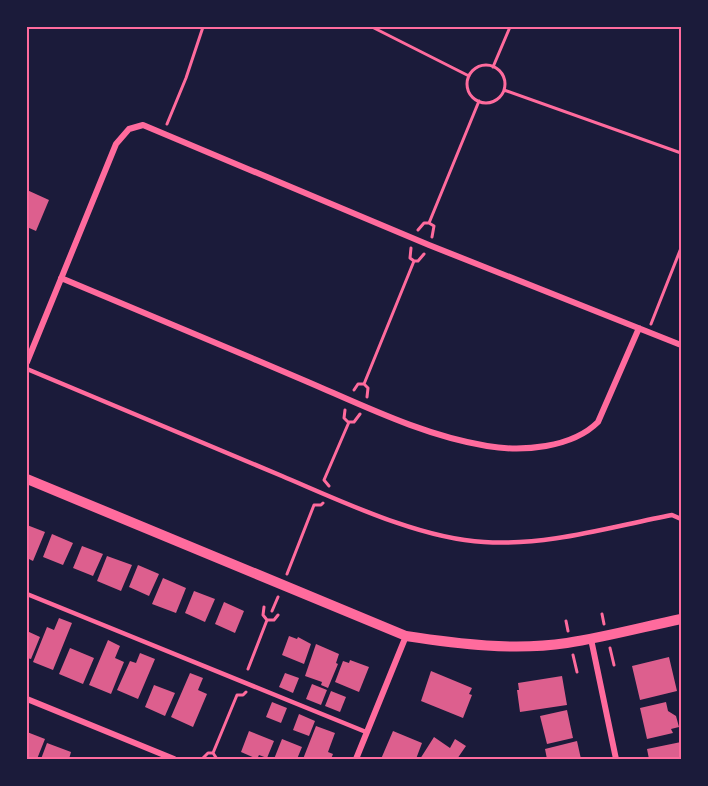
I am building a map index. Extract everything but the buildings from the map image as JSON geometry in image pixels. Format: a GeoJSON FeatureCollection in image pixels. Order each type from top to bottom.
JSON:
{"type":"FeatureCollection","features":[{"type":"Feature","properties":{"kind":"street"},"geometry":{"type":"LineString","coordinates":[[27,362],[116,144],[129,129],[143,125],[429,245],[681,345]]}},
{"type":"Feature","properties":{"kind":"street"},"geometry":{"type":"LineString","coordinates":[[62,278],[435,434],[489,446],[513,448],[558,443],[591,430],[598,422],[639,328]]}},
{"type":"Feature","properties":{"kind":"street"},"geometry":{"type":"LineString","coordinates":[[27,478],[406,636],[451,643],[523,647],[591,639],[681,619]]}},
{"type":"Feature","properties":{"kind":"street"},"geometry":{"type":"LineString","coordinates":[[356,759],[406,636]]}},
{"type":"Feature","properties":{"kind":"street"},"geometry":{"type":"LineString","coordinates":[[591,639],[616,759]]}},
{"type":"Feature","properties":{"kind":"street"},"geometry":{"type":"LineString","coordinates":[[27,699],[174,759]]}},
{"type":"Feature","properties":{"kind":"lane"},"geometry":{"type":"LineString","coordinates":[[27,369],[327,495],[444,537],[481,542],[537,542],[672,515],[681,519]]}},
{"type":"Feature","properties":{"kind":"lane"},"geometry":{"type":"LineString","coordinates":[[27,594],[366,732]]}},
{"type":"Feature","properties":{"kind":"path"},"geometry":{"type":"LineString","coordinates":[[162,134],[186,78],[203,27]]}},
{"type":"Feature","properties":{"kind":"path"},"geometry":{"type":"LineString","coordinates":[[372,27],[469,76]]}},
{"type":"Feature","properties":{"kind":"path"},"geometry":{"type":"LineString","coordinates":[[493,67],[510,27]]}},
{"type":"Feature","properties":{"kind":"path"},"geometry":{"type":"LineString","coordinates":[[482,66],[493,67],[502,74],[504,90],[491,102],[479,101],[468,88],[469,76],[482,66]]}},
{"type":"Feature","properties":{"kind":"path"},"geometry":{"type":"LineString","coordinates":[[504,90],[681,153]]}},
{"type":"Feature","properties":{"kind":"path"},"geometry":{"type":"LineString","coordinates":[[272,611],[314,505],[321,505],[327,495],[328,484],[324,480],[349,422],[354,422],[358,418],[364,406],[368,388],[364,384],[414,261],[421,258],[429,245],[434,226],[429,223],[479,101]]}},
{"type":"Feature","properties":{"kind":"path"},"geometry":{"type":"LineString","coordinates":[[648,332],[681,248]]}},
{"type":"Feature","properties":{"kind":"path"},"geometry":{"type":"LineString","coordinates":[[264,607],[263,615],[267,620]]}},
{"type":"Feature","properties":{"kind":"path"},"geometry":{"type":"LineString","coordinates":[[267,620],[274,620],[278,615]]}},
{"type":"Feature","properties":{"kind":"path"},"geometry":{"type":"LineString","coordinates":[[213,753],[237,695],[243,695],[250,685],[252,673],[248,669],[267,620]]}},
{"type":"Feature","properties":{"kind":"path"},"geometry":{"type":"LineString","coordinates":[[202,759],[208,753],[213,753]]}},
{"type":"Feature","properties":{"kind":"path"},"geometry":{"type":"LineString","coordinates":[[213,753],[217,759]]}}]}
